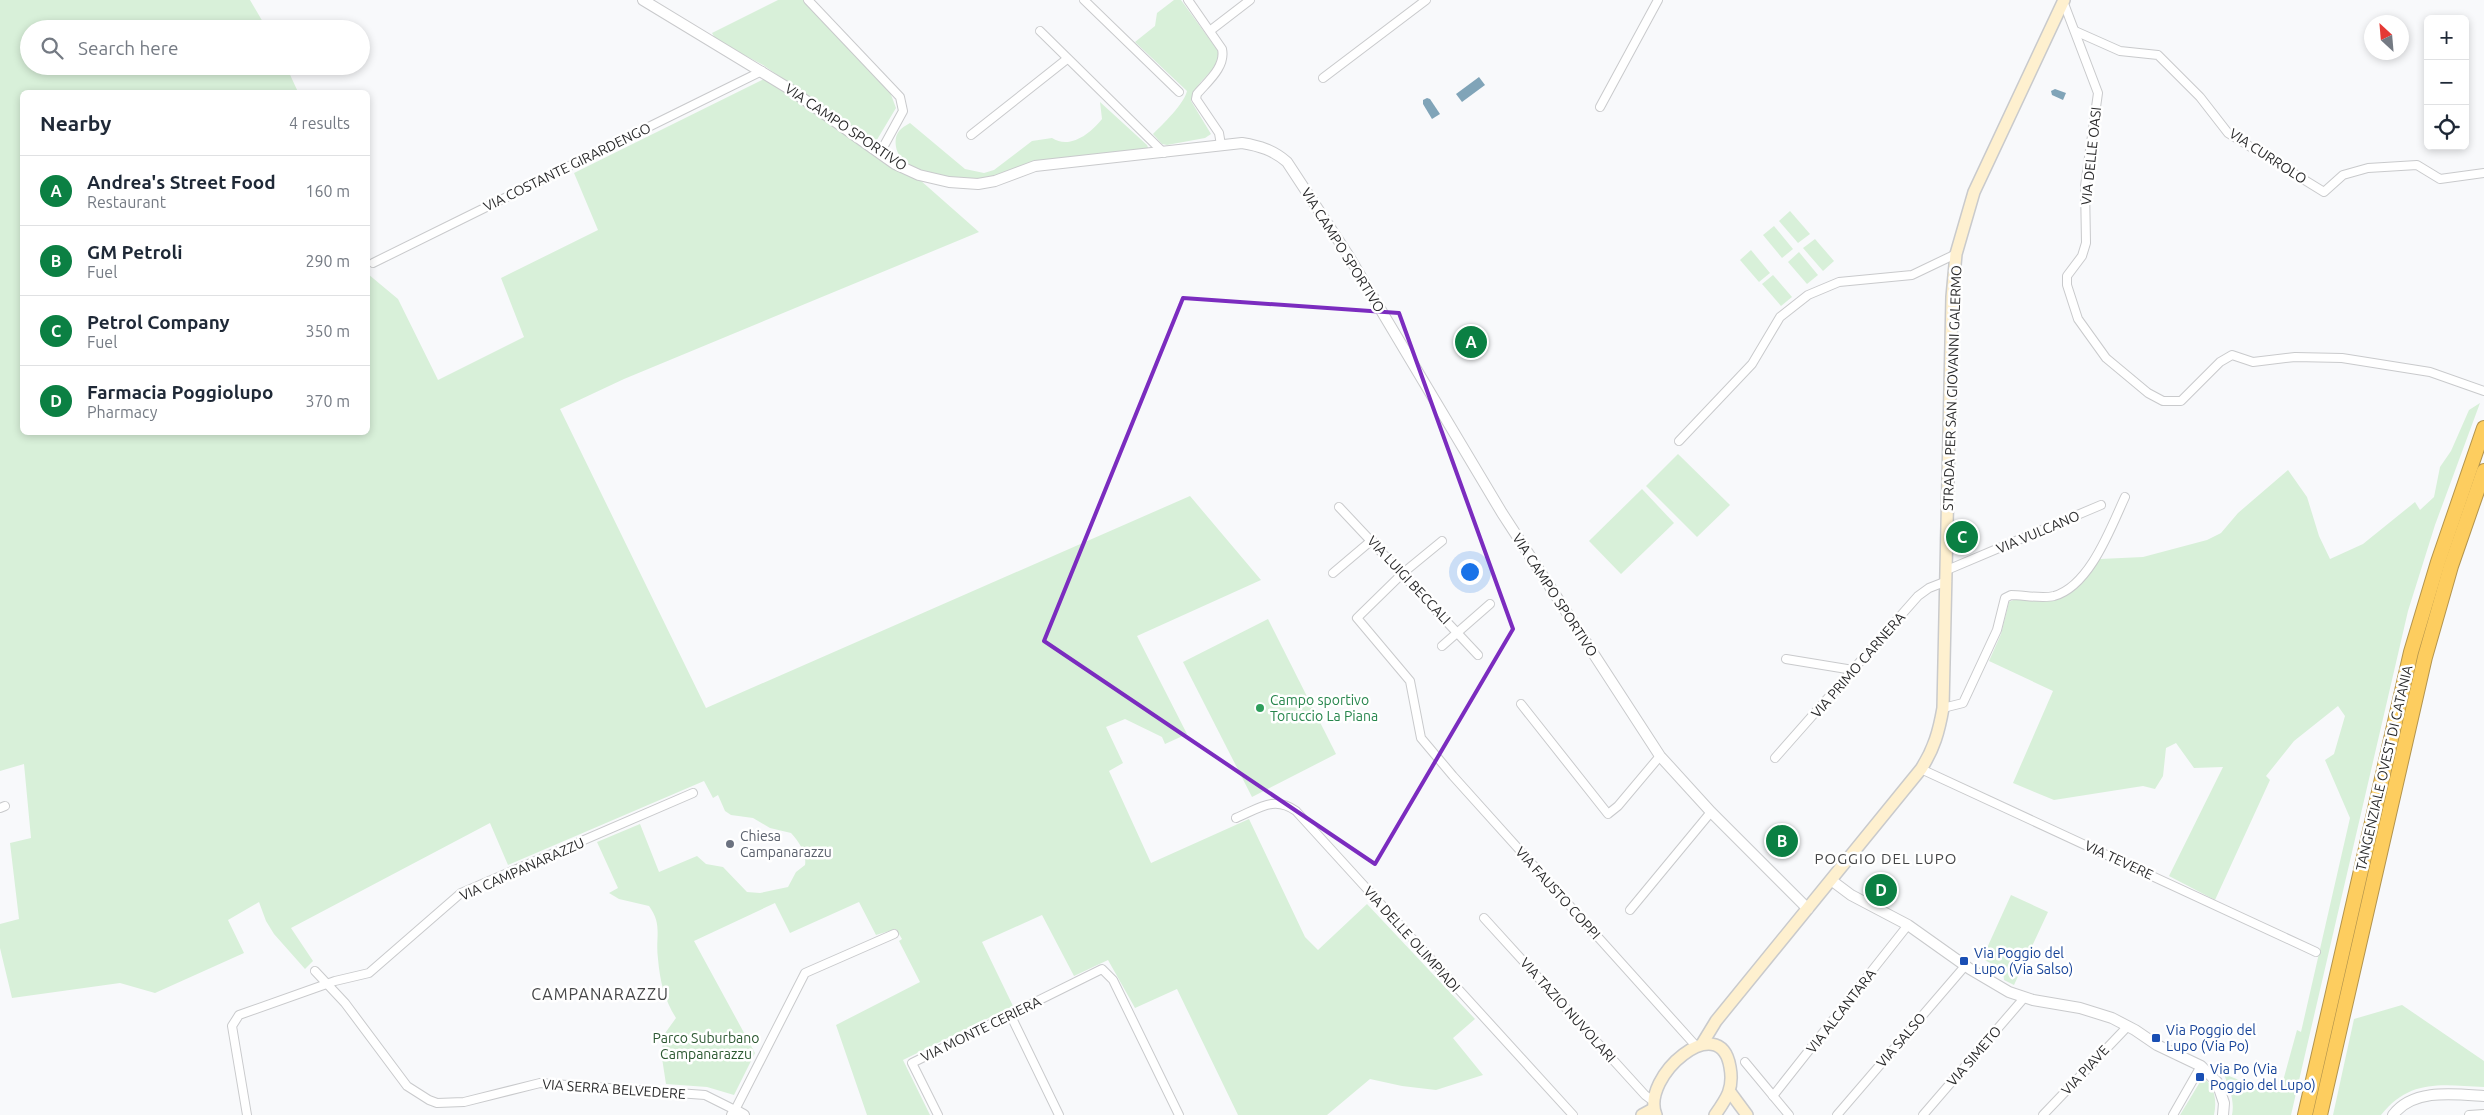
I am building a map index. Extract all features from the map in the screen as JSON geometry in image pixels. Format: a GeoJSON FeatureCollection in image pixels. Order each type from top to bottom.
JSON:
{"type":"FeatureCollection","features":[{"type":"Feature","properties":{"kind":"highway","name":"TANGENZIALE OVEST DI CATANIA"},"geometry":{"type":"LineString","coordinates":[[2305,1115],[2411,652],[2438,562],[2484,428]]}},
{"type":"Feature","properties":{"kind":"highway","name":"TANGENZIALE OVEST DI CATANIA"},"geometry":{"type":"LineString","coordinates":[[2320,1115],[2425,658],[2451,566],[2484,471]]}},
{"type":"Feature","properties":{"kind":"main road","name":"STRADA PER SAN GIOVANNI GALERMO"},"geometry":{"type":"LineString","coordinates":[[1699,1045],[1716,1021],[1921,768],[1931,754],[1939,732],[1943,708],[1952,297],[1956,254],[1974,192],[2064,1]]}},
{"type":"Feature","properties":{"kind":"main road"},"geometry":{"type":"LineString","coordinates":[[1716,1021],[1716,1035],[1720,1047]]}},
{"type":"Feature","properties":{"kind":"main road"},"geometry":{"type":"LineString","coordinates":[[1642,1115],[1654,1108],[1664,1075],[1676,1061],[1699,1045],[1712,1044],[1720,1047],[1727,1054],[1732,1079],[1730,1092],[1714,1115]]}},
{"type":"Feature","properties":{"kind":"main road"},"geometry":{"type":"LineString","coordinates":[[1730,1092],[1747,1115]]}},
{"type":"Feature","properties":{"kind":"street","name":"VIA CAMPO SPORTIVO"},"geometry":{"type":"LineString","coordinates":[[643,0],[762,71],[895,164],[919,175],[949,182],[978,184],[995,181],[1035,166],[1242,143],[1262,146],[1287,162],[1348,255],[1502,513],[1660,756],[1711,812],[1808,909]]}},
{"type":"Feature","properties":{"kind":"street"},"geometry":{"type":"LineString","coordinates":[[808,0],[900,97],[903,111],[880,153]]}},
{"type":"Feature","properties":{"kind":"street"},"geometry":{"type":"LineString","coordinates":[[1084,0],[1180,92]]}},
{"type":"Feature","properties":{"kind":"street"},"geometry":{"type":"LineString","coordinates":[[1188,0],[1210,30],[1224,56],[1222,64],[1197,94],[1196,99],[1219,133],[1220,145]]}},
{"type":"Feature","properties":{"kind":"street"},"geometry":{"type":"LineString","coordinates":[[1210,30],[1250,0]]}},
{"type":"Feature","properties":{"kind":"street"},"geometry":{"type":"LineString","coordinates":[[1323,78],[1426,0]]}},
{"type":"Feature","properties":{"kind":"street"},"geometry":{"type":"LineString","coordinates":[[1600,107],[1658,0]]}},
{"type":"Feature","properties":{"kind":"street","name":"VIA DELLE OASI"},"geometry":{"type":"LineString","coordinates":[[2064,1],[2098,93],[2085,186],[2086,243],[2082,256],[2067,276],[2067,284],[2078,319],[2106,358],[2148,392],[2163,401],[2180,401],[2220,362],[2232,356],[2254,362],[2295,357],[2342,358],[2430,372],[2463,382],[2484,391]]}},
{"type":"Feature","properties":{"kind":"street"},"geometry":{"type":"LineString","coordinates":[[1040,31],[1164,153]]}},
{"type":"Feature","properties":{"kind":"street","name":"VIA CURROLO"},"geometry":{"type":"LineString","coordinates":[[2075,31],[2120,51],[2158,55],[2200,97],[2228,133],[2324,192],[2343,175],[2368,168],[2417,165],[2440,179],[2484,172]]}},
{"type":"Feature","properties":{"kind":"street"},"geometry":{"type":"LineString","coordinates":[[971,135],[1067,59]]}},
{"type":"Feature","properties":{"kind":"street","name":"VIA COSTANTE GIRARDENGO"},"geometry":{"type":"LineString","coordinates":[[373,263],[762,71]]}},
{"type":"Feature","properties":{"kind":"street"},"geometry":{"type":"LineString","coordinates":[[1679,441],[1752,364],[1780,317],[1808,295],[1839,282],[1912,275],[1956,254]]}},
{"type":"Feature","properties":{"kind":"street"},"geometry":{"type":"LineString","coordinates":[[1943,708],[1963,703],[1997,630],[2005,598],[2011,595],[2053,596],[2082,576],[2097,556],[2125,497]]}},
{"type":"Feature","properties":{"kind":"street","name":"VIA VULCANO"},"geometry":{"type":"LineString","coordinates":[[1947,576],[2101,505]]}},
{"type":"Feature","properties":{"kind":"street","name":"VIA LUIGI BECCALI"},"geometry":{"type":"LineString","coordinates":[[1339,507],[1478,655]]}},
{"type":"Feature","properties":{"kind":"street"},"geometry":{"type":"LineString","coordinates":[[1334,573],[1372,540]]}},
{"type":"Feature","properties":{"kind":"street"},"geometry":{"type":"LineString","coordinates":[[1403,573],[1442,541]]}},
{"type":"Feature","properties":{"kind":"street","name":"VIA FAUSTO COPPI"},"geometry":{"type":"LineString","coordinates":[[1403,573],[1357,618],[1410,681],[1421,738],[1453,776],[1699,1045]]}},
{"type":"Feature","properties":{"kind":"street","name":"VIA PRIMO CARNERA"},"geometry":{"type":"LineString","coordinates":[[1775,758],[1918,596],[1947,576]]}},
{"type":"Feature","properties":{"kind":"street"},"geometry":{"type":"LineString","coordinates":[[1442,646],[1490,604]]}},
{"type":"Feature","properties":{"kind":"street"},"geometry":{"type":"LineString","coordinates":[[1786,659],[1853,670]]}},
{"type":"Feature","properties":{"kind":"street"},"geometry":{"type":"LineString","coordinates":[[1521,704],[1608,814],[1618,806],[1660,756]]}},
{"type":"Feature","properties":{"kind":"street","name":"VIA TEVERE"},"geometry":{"type":"LineString","coordinates":[[1921,768],[2316,952]]}},
{"type":"Feature","properties":{"kind":"street","name":"VIA CAMPANARAZZU"},"geometry":{"type":"LineString","coordinates":[[247,1115],[232,1026],[239,1015],[328,984],[369,974],[461,894],[693,793]]}},
{"type":"Feature","properties":{"kind":"street","name":"VIA DELLE OLIMPIADI"},"geometry":{"type":"LineString","coordinates":[[1236,818],[1276,802],[1286,804],[1296,811],[1573,1115]]}},
{"type":"Feature","properties":{"kind":"street"},"geometry":{"type":"LineString","coordinates":[[1630,910],[1711,812]]}},
{"type":"Feature","properties":{"kind":"street"},"geometry":{"type":"LineString","coordinates":[[1831,880],[1851,895],[1908,925],[1965,966],[2009,992],[2024,998],[2080,1008],[2128,1026],[2157,1045],[2201,1066],[2217,1082],[2223,1098],[2223,1115]]}},
{"type":"Feature","properties":{"kind":"street","name":"VIA TAZIO NUVOLARI"},"geometry":{"type":"LineString","coordinates":[[1484,918],[1645,1095],[1654,1108]]}},
{"type":"Feature","properties":{"kind":"street","name":"VIA ALCANTARA"},"geometry":{"type":"LineString","coordinates":[[1773,1096],[1908,925]]}},
{"type":"Feature","properties":{"kind":"street"},"geometry":{"type":"LineString","coordinates":[[737,1113],[805,973],[894,934]]}},
{"type":"Feature","properties":{"kind":"street","name":"VIA SALSO"},"geometry":{"type":"LineString","coordinates":[[1837,1115],[1965,966]]}},
{"type":"Feature","properties":{"kind":"street","name":"VIA MONTE CERIERA"},"geometry":{"type":"LineString","coordinates":[[938,1115],[912,1063],[1102,969],[1113,980],[1179,1115]]}},
{"type":"Feature","properties":{"kind":"street","name":"VIA SERRA BELVEDERE"},"geometry":{"type":"LineString","coordinates":[[315,971],[345,1003],[407,1086],[414,1093],[437,1103],[464,1102],[540,1084],[705,1095],[737,1113]]}},
{"type":"Feature","properties":{"kind":"street","name":"VIA SIMETO"},"geometry":{"type":"LineString","coordinates":[[1923,1115],[2024,998]]}},
{"type":"Feature","properties":{"kind":"street"},"geometry":{"type":"LineString","coordinates":[[1010,1014],[1059,1115]]}},
{"type":"Feature","properties":{"kind":"street","name":"VIA PIAVE"},"geometry":{"type":"LineString","coordinates":[[2043,1115],[2128,1026]]}},
{"type":"Feature","properties":{"kind":"street"},"geometry":{"type":"LineString","coordinates":[[1745,1062],[1789,1115]]}},
{"type":"Feature","properties":{"kind":"street"},"geometry":{"type":"LineString","coordinates":[[2173,1115],[2201,1066]]}},
{"type":"Feature","properties":{"kind":"street"},"geometry":{"type":"LineString","coordinates":[[2393,1115],[2418,1098],[2430,1095],[2484,1096]]}},
{"type":"Feature","properties":{"kind":"street"},"geometry":{"type":"LineString","coordinates":[[2469,1115],[2484,1114]]}},
{"type":"Feature","properties":{"kind":"highlighted area"},"geometry":{"type":"Polygon","coordinates":[[[1183,298],[1399,313],[1513,629],[1375,864],[1044,641],[1183,298]]]}},
{"type":"Feature","properties":{"kind":"green space","name":"Parco Suburbano Campanarazzu"},"geometry":{"type":"Polygon","coordinates":[[[0,0],[250,0],[262,20],[20,20],[20,75],[290,75],[297,90],[20,90],[20,435],[370,435],[370,276],[398,299],[438,380],[524,337],[501,278],[598,230],[574,173],[764,79],[920,180],[979,232],[624,379],[560,409],[706,708],[1190,496],[1261,580],[1137,636],[1187,734],[1165,744],[1162,737],[1125,719],[1106,727],[1123,763],[1109,771],[1151,863],[1249,819],[1305,937],[1318,950],[1367,904],[1475,1019],[1453,1038],[1483,1075],[1436,1090],[1402,1086],[1370,1079],[1327,1115],[1238,1115],[1177,989],[1135,1008],[1108,960],[1074,976],[1042,915],[982,942],[1013,1006],[903,1060],[930,1115],[867,1115],[836,1025],[920,982],[899,941],[902,939],[896,929],[876,935],[859,902],[790,933],[775,903],[694,941],[755,1053],[734,1095],[707,1087],[666,1084],[662,1058],[663,1036],[676,1018],[668,1004],[661,982],[657,951],[658,931],[656,919],[649,906],[619,899],[609,893],[618,888],[597,842],[640,824],[659,872],[697,856],[706,864],[723,867],[747,892],[760,893],[788,887],[796,872],[805,865],[804,852],[791,833],[770,828],[753,818],[731,815],[725,811],[718,795],[713,798],[704,781],[508,865],[490,823],[291,928],[313,961],[305,969],[274,934],[266,921],[259,902],[228,920],[244,953],[155,993],[120,983],[12,998],[0,948],[0,924],[19,919],[10,843],[31,838],[24,764],[0,771],[0,0]]]}},
{"type":"Feature","properties":{"kind":"green space"},"geometry":{"type":"Polygon","coordinates":[[[778,0],[803,0],[890,92],[896,108],[875,143],[763,65],[716,40],[712,33],[778,0]]]}},
{"type":"Feature","properties":{"kind":"green space"},"geometry":{"type":"Polygon","coordinates":[[[1174,0],[1181,0],[1218,51],[1218,59],[1193,93],[1191,101],[1211,134],[1205,138],[1167,145],[1162,144],[1153,134],[1178,108],[1187,91],[1135,42],[1155,26],[1157,13],[1174,0]]]}},
{"type":"Feature","properties":{"kind":"green space"},"geometry":{"type":"Polygon","coordinates":[[[1100,102],[1147,145],[1149,150],[976,179],[942,176],[917,169],[900,156],[896,147],[898,132],[910,123],[965,169],[984,173],[994,170],[1032,141],[1052,138],[1066,142],[1080,138],[1092,130],[1102,119],[1100,102]]]}},
{"type":"Feature","properties":{"kind":"green space"},"geometry":{"type":"Polygon","coordinates":[[[1790,211],[1810,234],[1798,243],[1779,221],[1790,211]]]}},
{"type":"Feature","properties":{"kind":"green space"},"geometry":{"type":"Polygon","coordinates":[[[1774,226],[1793,249],[1782,258],[1763,235],[1774,226]]]}},
{"type":"Feature","properties":{"kind":"green space"},"geometry":{"type":"Polygon","coordinates":[[[1815,239],[1834,261],[1823,271],[1803,248],[1815,239]]]}},
{"type":"Feature","properties":{"kind":"green space"},"geometry":{"type":"Polygon","coordinates":[[[1751,250],[1770,273],[1759,282],[1740,260],[1751,250]]]}},
{"type":"Feature","properties":{"kind":"green space"},"geometry":{"type":"Polygon","coordinates":[[[1799,252],[1818,275],[1807,284],[1788,262],[1799,252]]]}},
{"type":"Feature","properties":{"kind":"green space"},"geometry":{"type":"Polygon","coordinates":[[[1773,275],[1792,297],[1781,306],[1762,284],[1773,275]]]}},
{"type":"Feature","properties":{"kind":"green space"},"geometry":{"type":"Polygon","coordinates":[[[2480,403],[2435,525],[2408,611],[2291,1115],[2232,1115],[2232,1099],[2224,1074],[2262,1089],[2280,1092],[2297,1030],[2301,1032],[2350,818],[2325,760],[2334,754],[2345,716],[2338,706],[2294,741],[2266,776],[2270,780],[2215,900],[2169,876],[2223,767],[2194,768],[2176,743],[2166,748],[2163,776],[2155,789],[2143,786],[2054,800],[2013,783],[2053,691],[1989,661],[2001,634],[2009,602],[2018,599],[2046,601],[2062,596],[2077,586],[2100,559],[2143,557],[2207,540],[2221,533],[2238,513],[2288,470],[2307,497],[2319,536],[2330,559],[2363,544],[2415,502],[2420,510],[2434,497],[2440,467],[2451,451],[2469,410],[2480,403]]]}},
{"type":"Feature","properties":{"kind":"green space"},"geometry":{"type":"Polygon","coordinates":[[[1678,454],[1730,505],[1697,537],[1646,486],[1678,454]]]}},
{"type":"Feature","properties":{"kind":"green space"},"geometry":{"type":"Polygon","coordinates":[[[1642,489],[1674,523],[1621,574],[1589,541],[1642,489]]]}},
{"type":"Feature","properties":{"kind":"green space","name":"Campo sportivo Toruccio La Piana"},"geometry":{"type":"Polygon","coordinates":[[[1268,619],[1336,754],[1252,797],[1183,662],[1268,619]]]}},
{"type":"Feature","properties":{"kind":"green space"},"geometry":{"type":"Polygon","coordinates":[[[2011,895],[2048,912],[2014,985],[2004,980],[2003,969],[1982,959],[2011,895]]]}},
{"type":"Feature","properties":{"kind":"green space"},"geometry":{"type":"Polygon","coordinates":[[[2402,1005],[2484,1061],[2484,1087],[2428,1086],[2404,1095],[2392,1103],[2381,1115],[2333,1115],[2354,1019],[2402,1005]]]}},
{"type":"Feature","properties":{"kind":"green space"},"geometry":{"type":"Polygon","coordinates":[[[2203,1077],[2213,1089],[2214,1115],[2180,1115],[2203,1077]]]}},
{"type":"Feature","properties":{"kind":"water"},"geometry":{"type":"Polygon","coordinates":[[[1479,77],[1485,85],[1462,102],[1456,94],[1479,77]]]}},
{"type":"Feature","properties":{"kind":"water"},"geometry":{"type":"Polygon","coordinates":[[[2055,89],[2066,93],[2063,100],[2052,95],[2051,91],[2055,89]]]}},
{"type":"Feature","properties":{"kind":"water"},"geometry":{"type":"Polygon","coordinates":[[[1430,99],[1440,114],[1432,119],[1423,104],[1423,100],[1430,99]]]}},
{"type":"Feature","properties":{"kind":"place","name":"Andrea's Street Food"},"geometry":{"type":"Point","coordinates":[1471,342]}},
{"type":"Feature","properties":{"kind":"place","name":"Petrol Company"},"geometry":{"type":"Point","coordinates":[1962,537]}},
{"type":"Feature","properties":{"kind":"place","name":"Campo sportivo Toruccio La Piana"},"geometry":{"type":"Point","coordinates":[1260,708]}},
{"type":"Feature","properties":{"kind":"place","name":"GM Petroli"},"geometry":{"type":"Point","coordinates":[1782,841]}},
{"type":"Feature","properties":{"kind":"place","name":"Chiesa Campanarazzu"},"geometry":{"type":"Point","coordinates":[730,844]}},
{"type":"Feature","properties":{"kind":"place","name":"Farmacia Poggiolupo"},"geometry":{"type":"Point","coordinates":[1881,890]}},
{"type":"Feature","properties":{"kind":"place","name":"Via Poggio del Lupo (Via Salso)"},"geometry":{"type":"Point","coordinates":[1964,961]}},
{"type":"Feature","properties":{"kind":"place","name":"Via Poggio del Lupo (Via Po)"},"geometry":{"type":"Point","coordinates":[2156,1038]}},
{"type":"Feature","properties":{"kind":"place","name":"Via Po (Via Poggio del Lupo)"},"geometry":{"type":"Point","coordinates":[2200,1077]}},
{"type":"Feature","properties":{"kind":"district","name":"POGGIO DEL LUPO"},"geometry":{"type":"Point","coordinates":[1886,859]}},
{"type":"Feature","properties":{"kind":"district","name":"CAMPANARAZZU"},"geometry":{"type":"Point","coordinates":[600,994]}}]}
